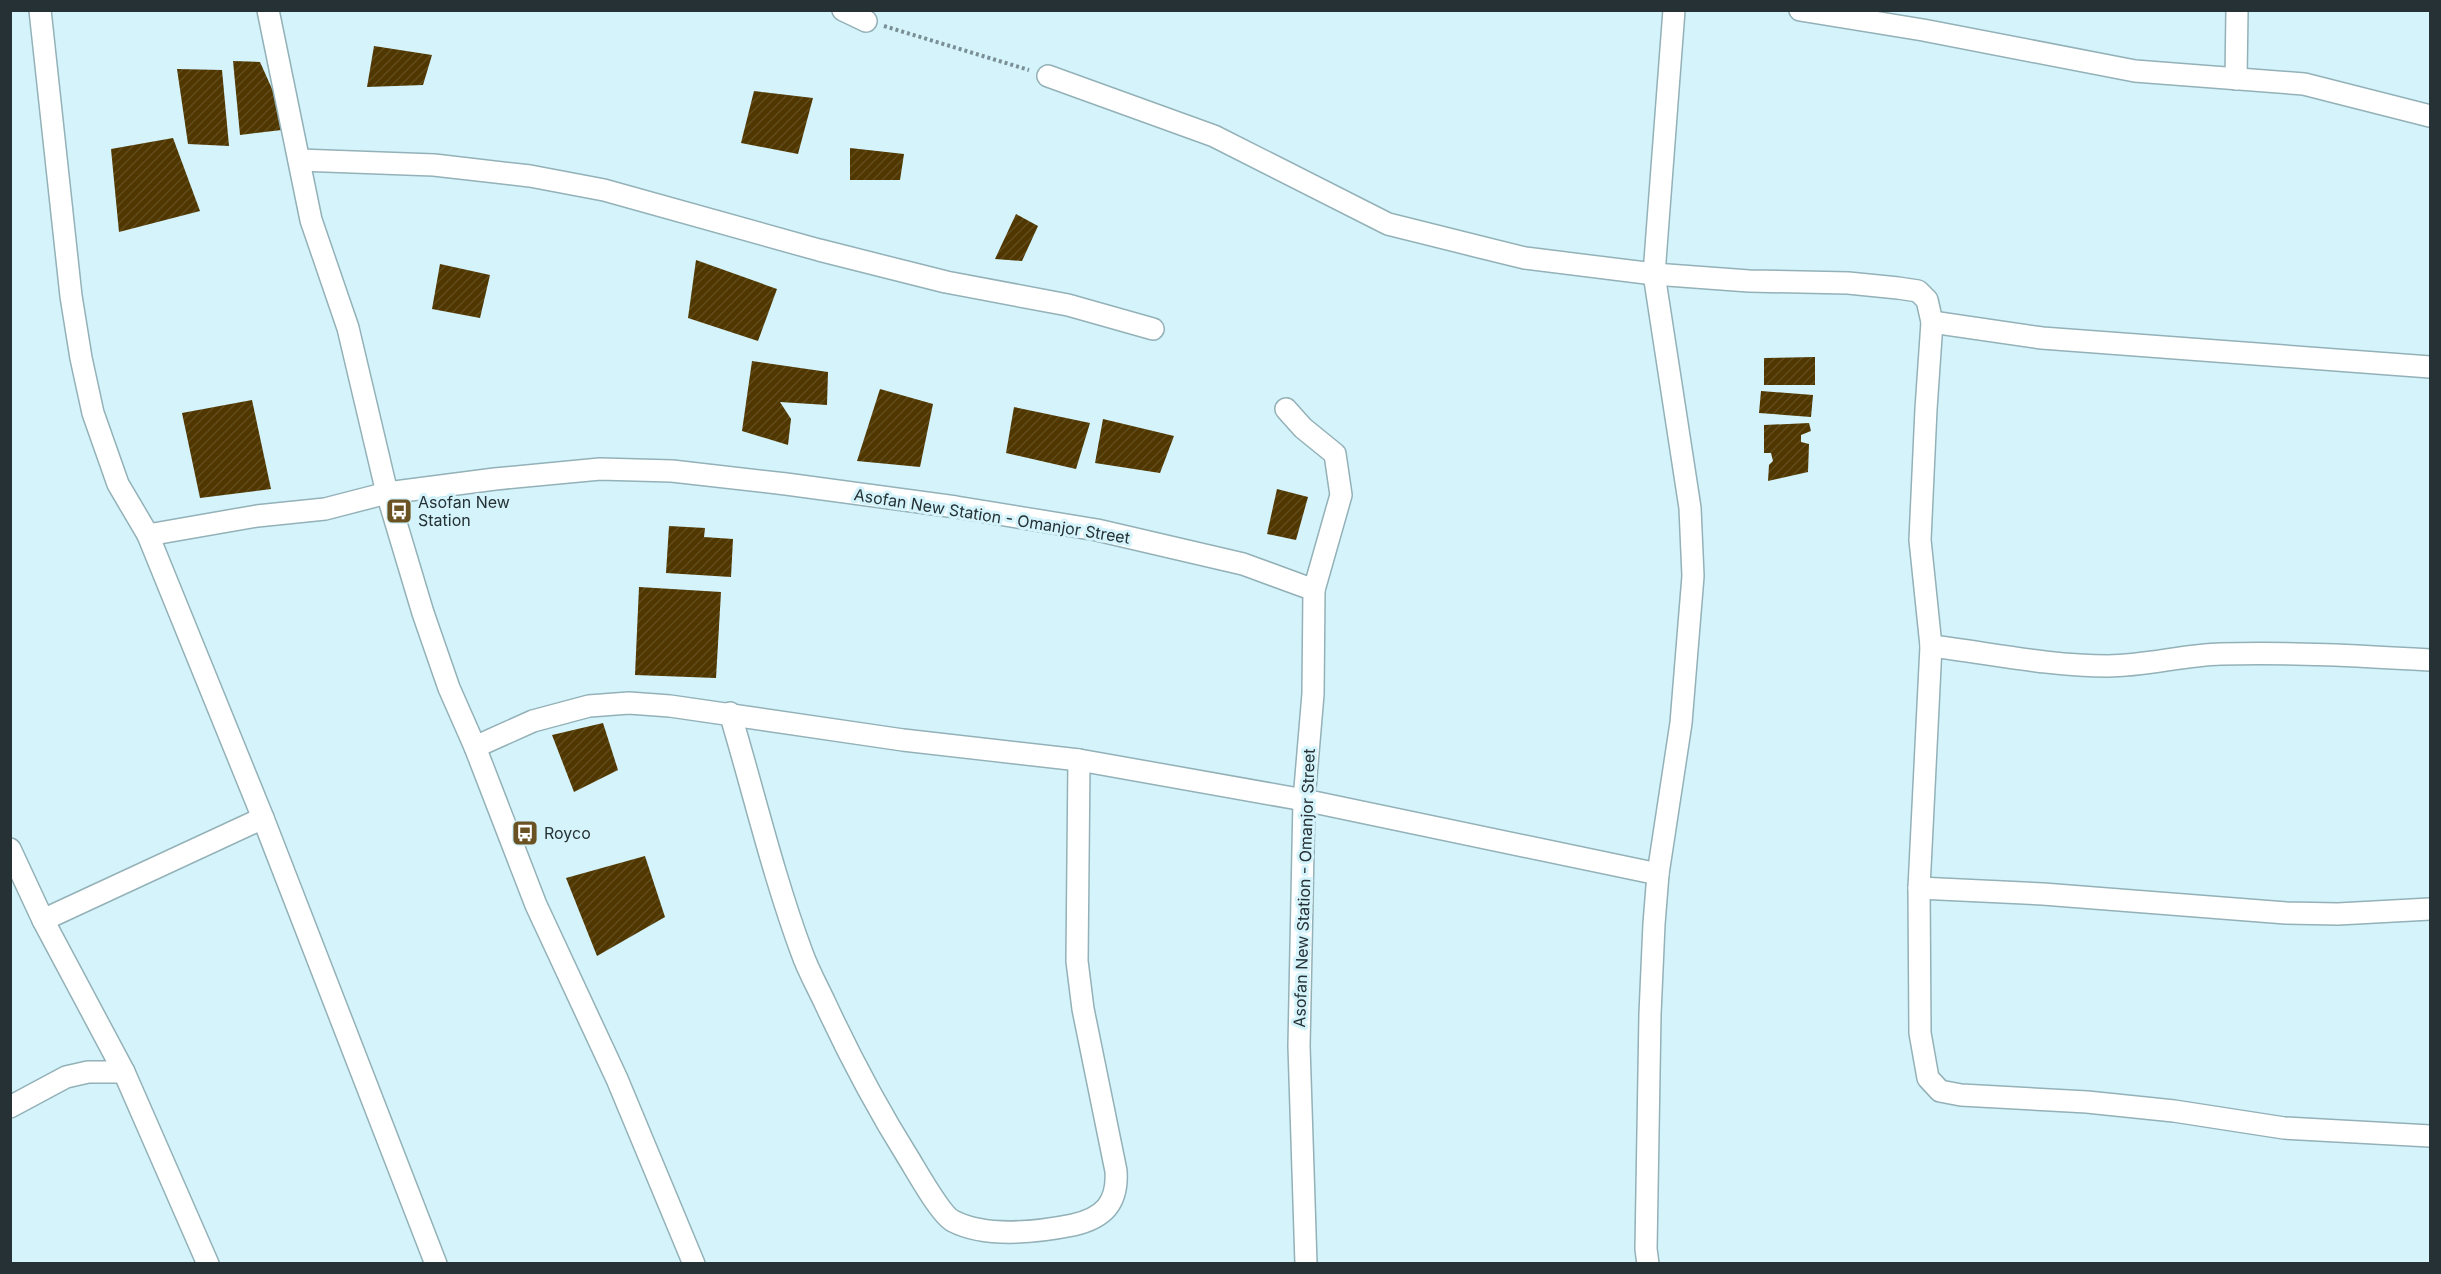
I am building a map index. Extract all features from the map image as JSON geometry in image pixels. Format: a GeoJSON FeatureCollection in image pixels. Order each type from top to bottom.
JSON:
{"type":"FeatureCollection","features":[{"type":"Feature","properties":{"kind":"street"},"geometry":{"type":"LineString","coordinates":[[40,10],[71,296],[93,413],[118,484],[148,535],[263,818],[436,1263]]}},
{"type":"Feature","properties":{"kind":"street"},"geometry":{"type":"LineString","coordinates":[[268,10],[311,220],[348,328],[387,494],[423,613],[449,688],[475,747],[536,905],[616,1079],[694,1263]]}},
{"type":"Feature","properties":{"kind":"street"},"geometry":{"type":"LineString","coordinates":[[843,10],[866,21]]}},
{"type":"Feature","properties":{"kind":"street"},"geometry":{"type":"LineString","coordinates":[[1648,1263],[1646,1249],[1650,1014],[1658,874],[1681,723],[1693,576],[1690,508],[1654,274],[1674,10]]}},
{"type":"Feature","properties":{"kind":"street"},"geometry":{"type":"LineString","coordinates":[[1800,10],[1923,30],[2135,71],[2304,84],[2430,116]]}},
{"type":"Feature","properties":{"kind":"street"},"geometry":{"type":"LineString","coordinates":[[2236,79],[2237,10]]}},
{"type":"Feature","properties":{"kind":"street"},"geometry":{"type":"LineString","coordinates":[[1048,76],[1214,136],[1388,224],[1525,258],[1654,274],[1848,283],[1918,291],[1927,300],[1932,322],[1920,540],[1931,646],[1919,888],[1920,1033],[1928,1078],[1940,1091],[1982,1098],[2087,1102],[2174,1111],[2284,1128],[2430,1136]]}},
{"type":"Feature","properties":{"kind":"street"},"geometry":{"type":"LineString","coordinates":[[299,160],[434,165],[530,176],[603,190],[831,253],[946,282],[1068,305],[1153,329]]}},
{"type":"Feature","properties":{"kind":"street"},"geometry":{"type":"LineString","coordinates":[[1932,322],[2042,338],[2430,366]]}},
{"type":"Feature","properties":{"kind":"street"},"geometry":{"type":"LineString","coordinates":[[1286,409],[1303,428],[1335,454],[1341,495],[1314,590]]}},
{"type":"Feature","properties":{"kind":"street","name":"Asofan New Station - Omanjor Street"},"geometry":{"type":"LineString","coordinates":[[148,535],[257,516],[325,509],[387,494],[495,479],[590,470],[672,471],[900,500],[1097,530],[1243,564],[1314,590],[1312,694],[1304,800],[1299,1046],[1306,1263]]}},
{"type":"Feature","properties":{"kind":"street"},"geometry":{"type":"LineString","coordinates":[[1931,646],[2060,663],[2107,666],[2155,663],[2188,656],[2220,654],[2328,654],[2430,660]]}},
{"type":"Feature","properties":{"kind":"street"},"geometry":{"type":"LineString","coordinates":[[475,747],[533,721],[589,706],[629,703],[730,713],[903,740],[1079,760],[1304,800],[1658,874]]}},
{"type":"Feature","properties":{"kind":"street"},"geometry":{"type":"LineString","coordinates":[[730,713],[803,955],[846,1050],[878,1110],[928,1191],[950,1220],[981,1231],[1045,1231],[1091,1221],[1103,1212],[1113,1197],[1117,1184],[1083,1009],[1077,962],[1079,760]]}},
{"type":"Feature","properties":{"kind":"street"},"geometry":{"type":"LineString","coordinates":[[43,920],[263,818]]}},
{"type":"Feature","properties":{"kind":"street"},"geometry":{"type":"LineString","coordinates":[[10,849],[43,920],[124,1072],[208,1263]]}},
{"type":"Feature","properties":{"kind":"street"},"geometry":{"type":"LineString","coordinates":[[1919,888],[2043,894],[2286,913],[2338,914],[2430,909]]}},
{"type":"Feature","properties":{"kind":"street"},"geometry":{"type":"LineString","coordinates":[[10,1107],[66,1077],[88,1072],[124,1072]]}},
{"type":"Feature","properties":{"kind":"path"},"geometry":{"type":"LineString","coordinates":[[866,21],[1048,76]]}},
{"type":"Feature","properties":{"kind":"building"},"geometry":{"type":"Polygon","coordinates":[[[374,46],[432,55],[423,85],[367,87],[374,46]]]}},
{"type":"Feature","properties":{"kind":"building"},"geometry":{"type":"Polygon","coordinates":[[[233,61],[260,62],[290,129],[240,135],[233,61]]]}},
{"type":"Feature","properties":{"kind":"building"},"geometry":{"type":"Polygon","coordinates":[[[177,69],[222,70],[229,146],[188,144],[177,69]]]}},
{"type":"Feature","properties":{"kind":"building"},"geometry":{"type":"Polygon","coordinates":[[[754,91],[813,98],[798,154],[741,143],[754,91]]]}},
{"type":"Feature","properties":{"kind":"building"},"geometry":{"type":"Polygon","coordinates":[[[173,138],[200,211],[119,232],[111,149],[173,138]]]}},
{"type":"Feature","properties":{"kind":"building"},"geometry":{"type":"Polygon","coordinates":[[[850,148],[904,154],[900,180],[850,180],[850,148]]]}},
{"type":"Feature","properties":{"kind":"building"},"geometry":{"type":"Polygon","coordinates":[[[1016,214],[1038,226],[1022,261],[995,259],[1016,214]]]}},
{"type":"Feature","properties":{"kind":"building"},"geometry":{"type":"Polygon","coordinates":[[[696,260],[777,289],[758,341],[688,318],[696,260]]]}},
{"type":"Feature","properties":{"kind":"building"},"geometry":{"type":"Polygon","coordinates":[[[440,264],[490,275],[480,318],[432,309],[440,264]]]}},
{"type":"Feature","properties":{"kind":"building"},"geometry":{"type":"Polygon","coordinates":[[[1815,357],[1815,385],[1764,385],[1764,358],[1815,357]]]}},
{"type":"Feature","properties":{"kind":"building"},"geometry":{"type":"Polygon","coordinates":[[[752,361],[828,372],[827,405],[780,402],[791,419],[788,445],[742,431],[752,361]]]}},
{"type":"Feature","properties":{"kind":"building"},"geometry":{"type":"Polygon","coordinates":[[[880,389],[933,404],[920,467],[857,461],[880,389]]]}},
{"type":"Feature","properties":{"kind":"building"},"geometry":{"type":"Polygon","coordinates":[[[1761,391],[1813,395],[1811,417],[1759,413],[1761,391]]]}},
{"type":"Feature","properties":{"kind":"building"},"geometry":{"type":"Polygon","coordinates":[[[252,400],[271,489],[200,498],[182,413],[252,400]]]}},
{"type":"Feature","properties":{"kind":"building"},"geometry":{"type":"Polygon","coordinates":[[[1014,407],[1090,423],[1076,469],[1006,453],[1014,407]]]}},
{"type":"Feature","properties":{"kind":"building"},"geometry":{"type":"Polygon","coordinates":[[[1103,419],[1174,436],[1160,473],[1095,463],[1103,419]]]}},
{"type":"Feature","properties":{"kind":"building"},"geometry":{"type":"Polygon","coordinates":[[[1809,423],[1811,431],[1801,435],[1801,442],[1809,444],[1808,472],[1768,481],[1769,465],[1773,461],[1771,453],[1764,453],[1764,425],[1809,423]]]}},
{"type":"Feature","properties":{"kind":"building"},"geometry":{"type":"Polygon","coordinates":[[[1277,489],[1308,497],[1296,540],[1267,534],[1277,489]]]}},
{"type":"Feature","properties":{"kind":"building"},"geometry":{"type":"Polygon","coordinates":[[[669,526],[705,528],[704,537],[733,539],[731,577],[666,573],[669,526]]]}},
{"type":"Feature","properties":{"kind":"building"},"geometry":{"type":"Polygon","coordinates":[[[639,587],[721,592],[716,678],[635,675],[639,587]]]}},
{"type":"Feature","properties":{"kind":"building"},"geometry":{"type":"Polygon","coordinates":[[[603,723],[618,770],[574,792],[552,735],[603,723]]]}},
{"type":"Feature","properties":{"kind":"building"},"geometry":{"type":"Polygon","coordinates":[[[645,856],[665,917],[597,956],[566,878],[645,856]]]}},
{"type":"Feature","properties":{"kind":"place","name":"Asofan New Station"},"geometry":{"type":"Point","coordinates":[399,511]}},
{"type":"Feature","properties":{"kind":"place","name":"Royco"},"geometry":{"type":"Point","coordinates":[525,833]}}]}
